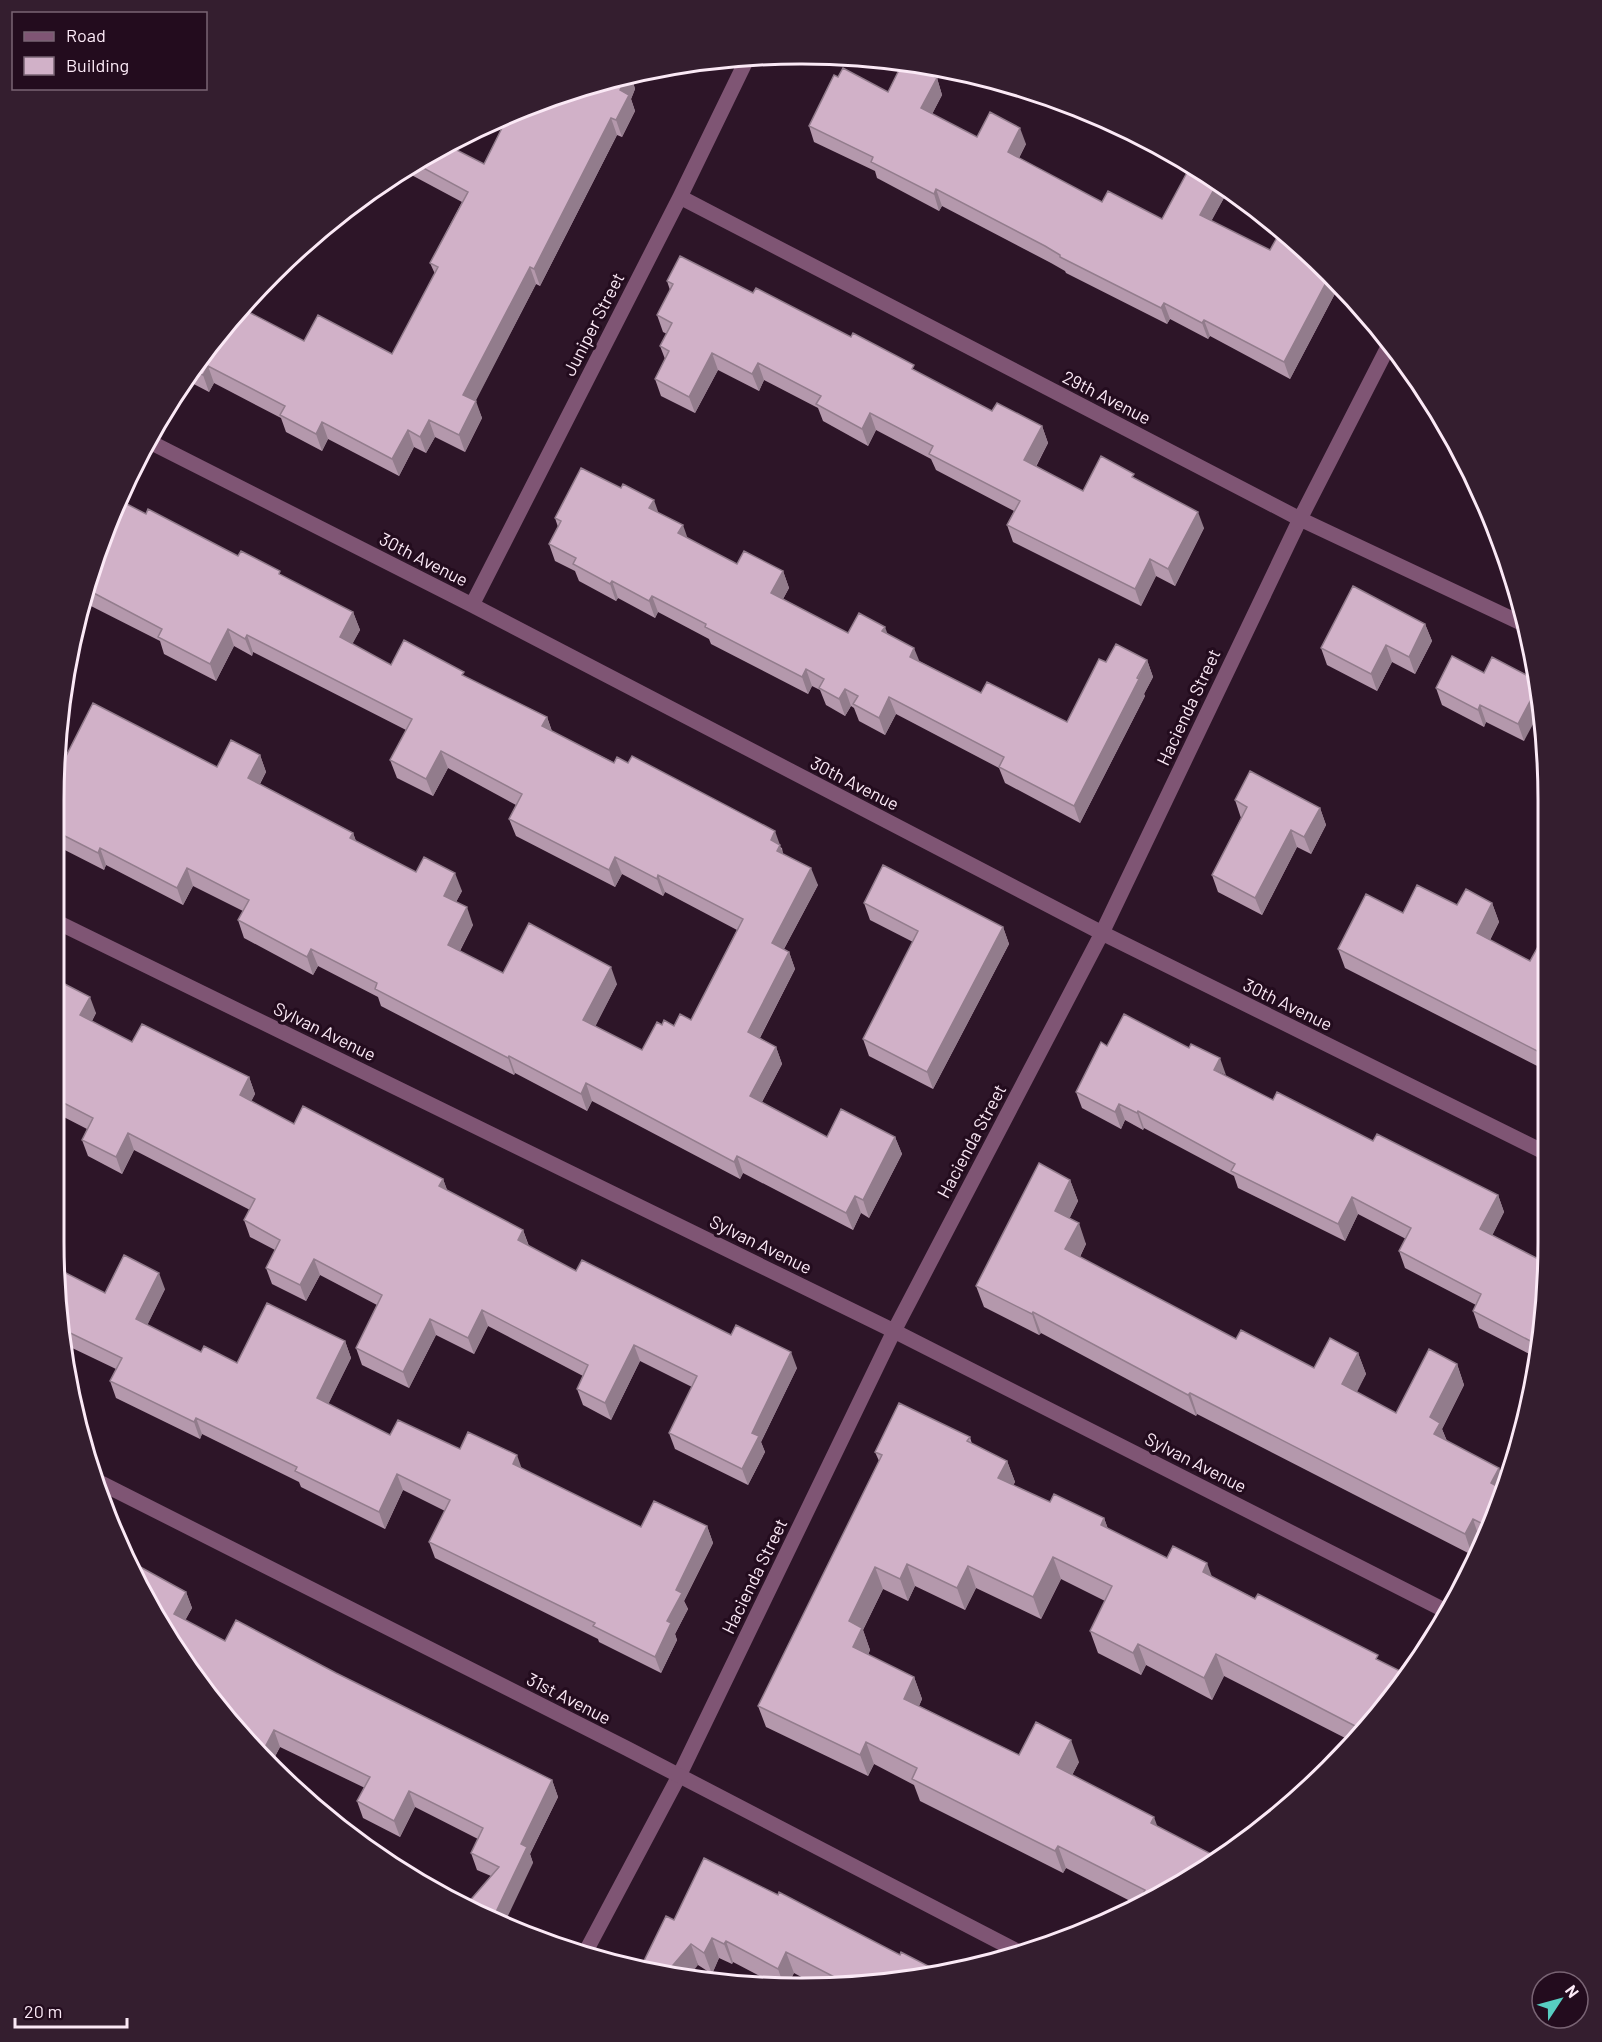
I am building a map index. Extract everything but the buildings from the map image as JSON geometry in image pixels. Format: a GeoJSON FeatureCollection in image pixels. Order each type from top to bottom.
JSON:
{"type":"FeatureCollection","features":[{"type":"Feature","properties":{"kind":"street","name":"Juniper Street"},"geometry":{"type":"LineString","coordinates":[[472,605],[743,67]]}},
{"type":"Feature","properties":{"kind":"street","name":"29th Avenue"},"geometry":{"type":"LineString","coordinates":[[680,196],[1300,519],[1514,620]]}},
{"type":"Feature","properties":{"kind":"street","name":"Hacienda Street"},"geometry":{"type":"LineString","coordinates":[[589,1946],[679,1776],[894,1331],[1102,933],[1300,519],[1385,353]]}},
{"type":"Feature","properties":{"kind":"street","name":"30th Avenue"},"geometry":{"type":"LineString","coordinates":[[156,445],[472,605],[1102,933],[1538,1149]]}},
{"type":"Feature","properties":{"kind":"street","name":"Sylvan Avenue"},"geometry":{"type":"LineString","coordinates":[[64,925],[894,1331],[1440,1608]]}},
{"type":"Feature","properties":{"kind":"street","name":"31st Avenue"},"geometry":{"type":"LineString","coordinates":[[107,1486],[1010,1947]]}}]}
